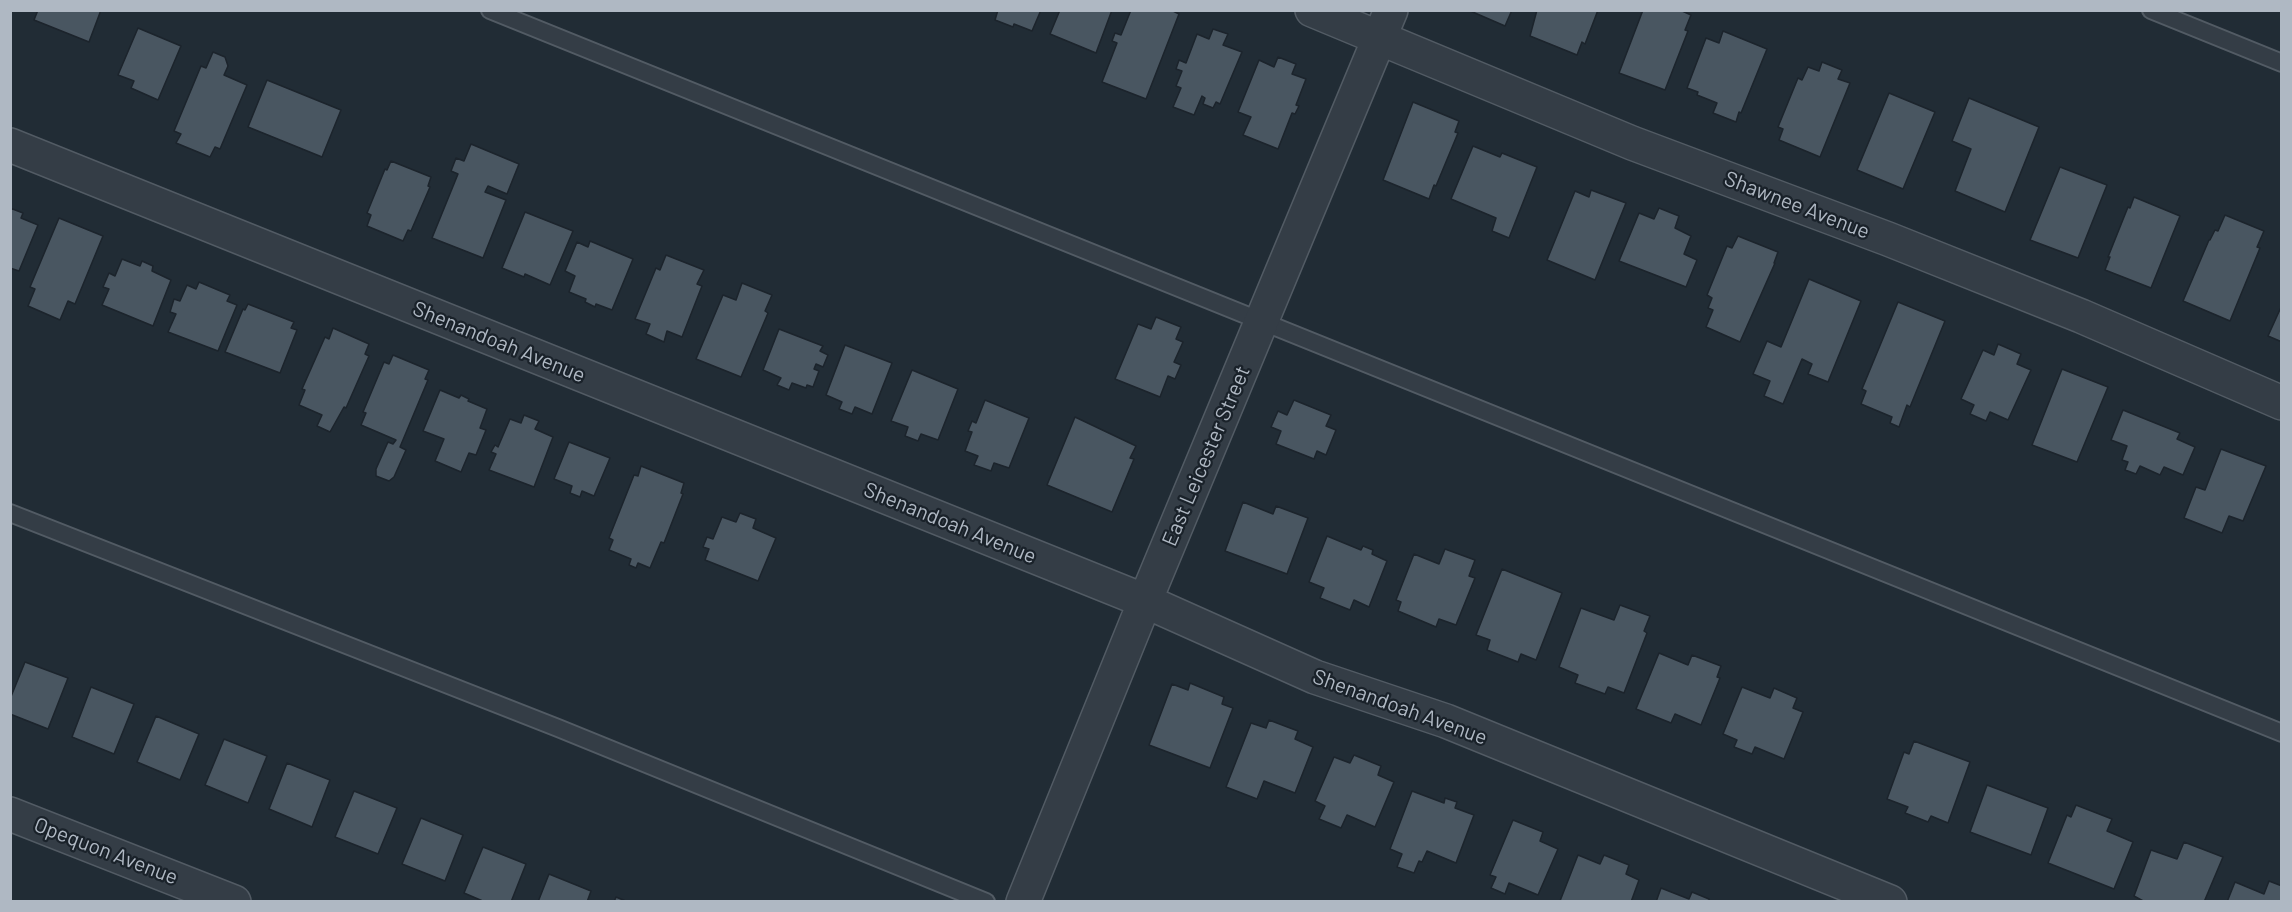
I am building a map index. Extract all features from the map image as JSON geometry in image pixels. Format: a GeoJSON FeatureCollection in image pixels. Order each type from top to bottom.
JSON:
{"type":"FeatureCollection","features":[{"type":"Feature","properties":{"kind":"street","name":"Shawnee Avenue"},"geometry":{"type":"LineString","coordinates":[[1312,10],[1386,24],[1632,143],[1888,239],[2081,316],[2282,403]]}},
{"type":"Feature","properties":{"kind":"street","name":"East Leicester Street"},"geometry":{"type":"LineString","coordinates":[[1023,902],[1145,601],[1386,24]]}},
{"type":"Feature","properties":{"kind":"street","name":"Shenandoah Avenue"},"geometry":{"type":"LineString","coordinates":[[10,145],[1145,601],[1315,677],[1446,721],[1890,902]]}},
{"type":"Feature","properties":{"kind":"street","name":"Opequon Avenue"},"geometry":{"type":"LineString","coordinates":[[10,814],[234,902]]}},
{"type":"Feature","properties":{"kind":"lane"},"geometry":{"type":"LineString","coordinates":[[490,10],[2282,733]]}},
{"type":"Feature","properties":{"kind":"lane"},"geometry":{"type":"LineString","coordinates":[[2151,10],[2282,63]]}},
{"type":"Feature","properties":{"kind":"lane"},"geometry":{"type":"LineString","coordinates":[[10,513],[558,728],[986,902]]}},
{"type":"Feature","properties":{"kind":"building"},"geometry":{"type":"Polygon","coordinates":[[[38,10],[101,10],[89,42],[34,20],[38,10]]]}},
{"type":"Feature","properties":{"kind":"building"},"geometry":{"type":"Polygon","coordinates":[[[998,10],[1041,10],[1032,31],[995,20],[998,10]]]}},
{"type":"Feature","properties":{"kind":"building"},"geometry":{"type":"Polygon","coordinates":[[[1060,10],[1112,10],[1096,53],[1050,34],[1060,10]]]}},
{"type":"Feature","properties":{"kind":"building"},"geometry":{"type":"Polygon","coordinates":[[[1131,10],[1171,10],[1179,14],[1146,99],[1102,82],[1117,43],[1112,41],[1115,33],[1121,35],[1131,10]]]}},
{"type":"Feature","properties":{"kind":"building"},"geometry":{"type":"Polygon","coordinates":[[[1468,10],[1512,10],[1505,26],[1468,10]]]}},
{"type":"Feature","properties":{"kind":"building"},"geometry":{"type":"Polygon","coordinates":[[[1537,10],[1598,10],[1585,44],[1582,42],[1577,55],[1530,36],[1537,10]]]}},
{"type":"Feature","properties":{"kind":"building"},"geometry":{"type":"Polygon","coordinates":[[[1643,10],[1680,10],[1691,15],[1685,30],[1688,31],[1665,90],[1619,73],[1643,10]]]}},
{"type":"Feature","properties":{"kind":"building"},"geometry":{"type":"Polygon","coordinates":[[[138,28],[181,46],[158,100],[131,88],[134,81],[118,75],[138,28]]]}},
{"type":"Feature","properties":{"kind":"building"},"geometry":{"type":"Polygon","coordinates":[[[1213,29],[1228,34],[1223,45],[1242,52],[1220,104],[1216,102],[1213,108],[1203,104],[1205,98],[1202,96],[1194,115],[1173,107],[1181,88],[1176,86],[1182,71],[1176,69],[1179,60],[1186,63],[1197,34],[1209,39],[1213,29]]]}},
{"type":"Feature","properties":{"kind":"building"},"geometry":{"type":"Polygon","coordinates":[[[1723,31],[1767,49],[1736,122],[1713,113],[1717,103],[1687,88],[1706,38],[1719,43],[1723,31]]]}},
{"type":"Feature","properties":{"kind":"building"},"geometry":{"type":"Polygon","coordinates":[[[213,52],[225,57],[228,66],[224,75],[247,85],[220,149],[215,147],[210,157],[176,143],[181,134],[174,131],[201,66],[206,68],[213,52]]]}},
{"type":"Feature","properties":{"kind":"building"},"geometry":{"type":"Polygon","coordinates":[[[1278,57],[1296,64],[1292,74],[1306,79],[1296,105],[1299,106],[1295,114],[1292,113],[1278,149],[1243,135],[1251,117],[1238,112],[1259,60],[1274,67],[1278,57]]]}},
{"type":"Feature","properties":{"kind":"building"},"geometry":{"type":"Polygon","coordinates":[[[1822,62],[1842,70],[1838,79],[1850,83],[1820,157],[1779,140],[1783,129],[1778,127],[1798,78],[1802,80],[1808,67],[1819,71],[1822,62]]]}},
{"type":"Feature","properties":{"kind":"building"},"geometry":{"type":"Polygon","coordinates":[[[267,80],[341,110],[322,157],[248,127],[267,80]]]}},
{"type":"Feature","properties":{"kind":"building"},"geometry":{"type":"Polygon","coordinates":[[[1889,93],[1935,112],[1903,189],[1857,170],[1889,93]]]}},
{"type":"Feature","properties":{"kind":"building"},"geometry":{"type":"Polygon","coordinates":[[[1969,98],[2039,127],[2005,212],[1955,191],[1971,149],[1952,141],[1969,98]]]}},
{"type":"Feature","properties":{"kind":"building"},"geometry":{"type":"Polygon","coordinates":[[[1413,102],[1459,121],[1455,132],[1458,133],[1429,199],[1383,180],[1413,102]]]}},
{"type":"Feature","properties":{"kind":"building"},"geometry":{"type":"Polygon","coordinates":[[[471,144],[519,164],[507,194],[488,186],[485,192],[506,200],[483,258],[432,238],[458,174],[451,171],[456,158],[464,161],[471,144]]]}},
{"type":"Feature","properties":{"kind":"building"},"geometry":{"type":"Polygon","coordinates":[[[1473,146],[1500,157],[1502,153],[1537,167],[1509,238],[1492,231],[1496,218],[1451,199],[1473,146]]]}},
{"type":"Feature","properties":{"kind":"building"},"geometry":{"type":"Polygon","coordinates":[[[391,161],[431,177],[428,186],[430,187],[411,231],[408,230],[403,241],[367,226],[371,215],[367,213],[385,169],[387,170],[391,161]]]}},
{"type":"Feature","properties":{"kind":"building"},"geometry":{"type":"Polygon","coordinates":[[[2060,167],[2107,185],[2078,258],[2030,240],[2060,167]]]}},
{"type":"Feature","properties":{"kind":"building"},"geometry":{"type":"Polygon","coordinates":[[[1591,190],[1626,203],[1595,280],[1547,260],[1575,191],[1589,197],[1591,190]]]}},
{"type":"Feature","properties":{"kind":"building"},"geometry":{"type":"Polygon","coordinates":[[[2134,197],[2180,216],[2151,288],[2105,270],[2110,257],[2108,257],[2134,197]]]}},
{"type":"Feature","properties":{"kind":"building"},"geometry":{"type":"Polygon","coordinates":[[[10,208],[23,213],[21,218],[38,225],[19,271],[10,268],[10,208]]]}},
{"type":"Feature","properties":{"kind":"building"},"geometry":{"type":"Polygon","coordinates":[[[1659,208],[1679,216],[1675,228],[1691,236],[1684,254],[1697,260],[1686,287],[1619,261],[1639,213],[1654,219],[1659,208]]]}},
{"type":"Feature","properties":{"kind":"building"},"geometry":{"type":"Polygon","coordinates":[[[525,212],[573,231],[550,285],[525,274],[524,277],[502,268],[525,212]]]}},
{"type":"Feature","properties":{"kind":"building"},"geometry":{"type":"Polygon","coordinates":[[[2225,215],[2264,231],[2257,247],[2260,248],[2230,321],[2183,301],[2209,240],[2215,230],[2218,231],[2225,215]]]}},
{"type":"Feature","properties":{"kind":"building"},"geometry":{"type":"Polygon","coordinates":[[[59,218],[103,236],[75,304],[68,301],[60,320],[28,306],[35,289],[30,287],[59,218]]]}},
{"type":"Feature","properties":{"kind":"building"},"geometry":{"type":"Polygon","coordinates":[[[1738,236],[1778,252],[1740,342],[1706,327],[1713,310],[1708,308],[1712,298],[1707,295],[1727,246],[1732,248],[1738,236]]]}},
{"type":"Feature","properties":{"kind":"building"},"geometry":{"type":"Polygon","coordinates":[[[590,241],[633,259],[612,310],[596,304],[595,307],[585,302],[586,299],[569,292],[575,276],[565,271],[577,242],[588,247],[590,241]]]}},
{"type":"Feature","properties":{"kind":"building"},"geometry":{"type":"Polygon","coordinates":[[[666,255],[704,270],[697,284],[702,286],[682,337],[667,331],[664,342],[646,334],[650,324],[635,319],[656,268],[660,270],[666,255]]]}},
{"type":"Feature","properties":{"kind":"building"},"geometry":{"type":"Polygon","coordinates":[[[122,259],[140,266],[142,261],[153,266],[152,271],[171,280],[153,326],[102,305],[109,289],[103,287],[109,273],[115,276],[122,259]]]}},
{"type":"Feature","properties":{"kind":"building"},"geometry":{"type":"Polygon","coordinates":[[[1809,279],[1861,301],[1828,382],[1808,374],[1812,364],[1802,359],[1783,404],[1764,396],[1770,381],[1753,374],[1767,341],[1781,347],[1809,279]]]}},
{"type":"Feature","properties":{"kind":"building"},"geometry":{"type":"Polygon","coordinates":[[[199,282],[230,295],[227,301],[237,305],[218,351],[168,332],[176,314],[170,312],[174,299],[180,301],[187,285],[196,289],[199,282]]]}},
{"type":"Feature","properties":{"kind":"building"},"geometry":{"type":"Polygon","coordinates":[[[742,283],[772,295],[765,311],[768,313],[741,377],[696,359],[723,295],[736,300],[742,283]]]}},
{"type":"Feature","properties":{"kind":"building"},"geometry":{"type":"Polygon","coordinates":[[[1898,302],[1945,321],[1910,407],[1907,405],[1899,427],[1890,423],[1892,417],[1861,404],[1866,391],[1862,389],[1898,302]]]}},
{"type":"Feature","properties":{"kind":"building"},"geometry":{"type":"Polygon","coordinates":[[[248,304],[294,322],[291,328],[297,330],[280,373],[225,352],[243,309],[245,310],[248,304]]]}},
{"type":"Feature","properties":{"kind":"building"},"geometry":{"type":"Polygon","coordinates":[[[2282,305],[2282,342],[2268,336],[2282,305]]]}},
{"type":"Feature","properties":{"kind":"building"},"geometry":{"type":"Polygon","coordinates":[[[1156,317],[1181,327],[1176,339],[1183,342],[1174,362],[1181,365],[1175,379],[1168,376],[1160,397],[1115,379],[1138,324],[1151,329],[1156,317]]]}},
{"type":"Feature","properties":{"kind":"building"},"geometry":{"type":"Polygon","coordinates":[[[333,328],[369,344],[365,354],[369,356],[346,408],[344,407],[330,432],[317,426],[322,415],[299,405],[305,390],[302,389],[325,337],[329,339],[333,328]]]}},
{"type":"Feature","properties":{"kind":"building"},"geometry":{"type":"Polygon","coordinates":[[[779,329],[823,346],[820,351],[828,355],[823,367],[816,364],[814,369],[819,371],[813,387],[807,385],[806,388],[792,383],[789,390],[777,385],[781,378],[763,370],[779,329]]]}},
{"type":"Feature","properties":{"kind":"building"},"geometry":{"type":"Polygon","coordinates":[[[1998,344],[2021,354],[2017,364],[2031,370],[2008,420],[1990,412],[1986,421],[1970,414],[1974,405],[1961,399],[1983,350],[1994,355],[1998,344]]]}},
{"type":"Feature","properties":{"kind":"building"},"geometry":{"type":"Polygon","coordinates":[[[845,345],[892,363],[872,414],[855,407],[852,414],[839,409],[842,402],[826,395],[845,345]]]}},
{"type":"Feature","properties":{"kind":"building"},"geometry":{"type":"Polygon","coordinates":[[[393,355],[429,370],[425,379],[428,380],[400,447],[406,450],[394,477],[389,481],[376,476],[376,469],[388,442],[393,444],[396,440],[361,425],[366,413],[363,412],[384,362],[389,364],[393,355]]]}},
{"type":"Feature","properties":{"kind":"building"},"geometry":{"type":"Polygon","coordinates":[[[2062,369],[2108,387],[2077,462],[2032,445],[2062,369]]]}},
{"type":"Feature","properties":{"kind":"building"},"geometry":{"type":"Polygon","coordinates":[[[912,370],[958,389],[938,440],[921,434],[918,441],[905,436],[908,427],[891,421],[912,370]]]}},
{"type":"Feature","properties":{"kind":"building"},"geometry":{"type":"Polygon","coordinates":[[[440,390],[459,398],[461,395],[469,399],[468,401],[487,409],[480,428],[486,430],[476,455],[469,453],[461,472],[435,461],[444,439],[423,431],[440,390]]]}},
{"type":"Feature","properties":{"kind":"building"},"geometry":{"type":"Polygon","coordinates":[[[985,400],[1029,418],[1009,468],[994,463],[991,471],[974,465],[978,456],[965,451],[972,432],[968,431],[972,421],[976,423],[985,400]]]}},
{"type":"Feature","properties":{"kind":"building"},"geometry":{"type":"Polygon","coordinates":[[[1294,400],[1331,415],[1326,426],[1336,430],[1326,455],[1317,451],[1314,459],[1276,444],[1281,431],[1271,427],[1278,411],[1287,415],[1294,400]]]}},
{"type":"Feature","properties":{"kind":"building"},"geometry":{"type":"Polygon","coordinates":[[[2123,410],[2180,433],[2177,439],[2195,447],[2183,475],[2164,467],[2160,475],[2140,466],[2136,474],[2125,470],[2128,462],[2122,460],[2127,446],[2111,440],[2123,410]]]}},
{"type":"Feature","properties":{"kind":"building"},"geometry":{"type":"Polygon","coordinates":[[[524,415],[539,421],[535,429],[553,437],[534,487],[489,470],[496,454],[491,452],[495,445],[498,447],[510,419],[521,423],[524,415]]]}},
{"type":"Feature","properties":{"kind":"building"},"geometry":{"type":"Polygon","coordinates":[[[1075,417],[1136,446],[1130,458],[1134,459],[1112,512],[1047,485],[1075,417]]]}},
{"type":"Feature","properties":{"kind":"building"},"geometry":{"type":"Polygon","coordinates":[[[569,442],[610,458],[594,496],[582,491],[580,497],[570,493],[572,486],[554,479],[569,442]]]}},
{"type":"Feature","properties":{"kind":"building"},"geometry":{"type":"Polygon","coordinates":[[[2221,449],[2266,466],[2243,521],[2229,516],[2222,533],[2184,518],[2196,487],[2205,490],[2221,449]]]}},
{"type":"Feature","properties":{"kind":"building"},"geometry":{"type":"Polygon","coordinates":[[[641,466],[684,483],[681,493],[683,494],[664,543],[661,542],[650,568],[638,563],[636,568],[629,565],[631,559],[609,550],[613,540],[609,538],[634,475],[638,476],[641,466]]]}},
{"type":"Feature","properties":{"kind":"building"},"geometry":{"type":"Polygon","coordinates":[[[1243,502],[1273,514],[1276,506],[1308,518],[1287,574],[1225,551],[1243,502]]]}},
{"type":"Feature","properties":{"kind":"building"},"geometry":{"type":"Polygon","coordinates":[[[740,513],[756,519],[753,528],[776,538],[758,581],[705,560],[709,549],[703,547],[707,537],[713,539],[722,517],[736,522],[740,513]]]}},
{"type":"Feature","properties":{"kind":"building"},"geometry":{"type":"Polygon","coordinates":[[[1327,536],[1361,550],[1363,546],[1373,550],[1372,554],[1387,561],[1369,607],[1354,600],[1350,610],[1320,598],[1324,588],[1309,582],[1327,536]]]}},
{"type":"Feature","properties":{"kind":"building"},"geometry":{"type":"Polygon","coordinates":[[[1445,549],[1475,560],[1469,576],[1475,578],[1456,625],[1439,619],[1436,627],[1398,611],[1401,602],[1396,600],[1414,554],[1439,564],[1445,549]]]}},
{"type":"Feature","properties":{"kind":"building"},"geometry":{"type":"Polygon","coordinates":[[[1502,569],[1562,593],[1536,660],[1521,654],[1518,662],[1487,650],[1490,640],[1476,635],[1502,569]]]}},
{"type":"Feature","properties":{"kind":"building"},"geometry":{"type":"Polygon","coordinates":[[[1620,605],[1650,616],[1644,631],[1647,633],[1624,693],[1608,687],[1605,694],[1575,683],[1578,675],[1559,667],[1581,608],[1614,620],[1620,605]]]}},
{"type":"Feature","properties":{"kind":"building"},"geometry":{"type":"Polygon","coordinates":[[[1659,653],[1688,665],[1692,655],[1721,666],[1717,677],[1720,678],[1701,725],[1675,714],[1671,723],[1636,709],[1659,653]]]}},
{"type":"Feature","properties":{"kind":"building"},"geometry":{"type":"Polygon","coordinates":[[[25,662],[68,678],[48,729],[10,714],[10,699],[25,662]]]}},
{"type":"Feature","properties":{"kind":"building"},"geometry":{"type":"Polygon","coordinates":[[[1190,683],[1224,697],[1222,704],[1233,708],[1210,768],[1149,745],[1172,684],[1188,690],[1190,683]]]}},
{"type":"Feature","properties":{"kind":"building"},"geometry":{"type":"Polygon","coordinates":[[[91,687],[134,704],[114,754],[72,737],[91,687]]]}},
{"type":"Feature","properties":{"kind":"building"},"geometry":{"type":"Polygon","coordinates":[[[1742,687],[1770,698],[1774,688],[1797,698],[1793,708],[1803,712],[1784,759],[1755,747],[1752,754],[1734,747],[1737,740],[1723,734],[1742,687]]]}},
{"type":"Feature","properties":{"kind":"building"},"geometry":{"type":"Polygon","coordinates":[[[156,716],[199,734],[180,780],[137,762],[156,716]]]}},
{"type":"Feature","properties":{"kind":"building"},"geometry":{"type":"Polygon","coordinates":[[[1269,720],[1298,731],[1295,739],[1313,747],[1295,793],[1264,781],[1257,799],[1226,787],[1251,723],[1266,728],[1269,720]]]}},
{"type":"Feature","properties":{"kind":"building"},"geometry":{"type":"Polygon","coordinates":[[[224,739],[267,756],[248,803],[205,785],[224,739]]]}},
{"type":"Feature","properties":{"kind":"building"},"geometry":{"type":"Polygon","coordinates":[[[1914,741],[1970,762],[1948,823],[1931,816],[1928,822],[1905,813],[1908,807],[1887,799],[1904,752],[1909,754],[1914,741]]]}},
{"type":"Feature","properties":{"kind":"building"},"geometry":{"type":"Polygon","coordinates":[[[1354,755],[1381,766],[1378,775],[1394,782],[1375,827],[1347,815],[1341,828],[1319,819],[1325,806],[1315,801],[1334,757],[1350,763],[1354,755]]]}},
{"type":"Feature","properties":{"kind":"building"},"geometry":{"type":"Polygon","coordinates":[[[287,763],[330,780],[312,827],[269,809],[287,763]]]}},
{"type":"Feature","properties":{"kind":"building"},"geometry":{"type":"Polygon","coordinates":[[[1987,785],[2048,808],[2031,855],[1970,832],[1987,785]]]}},
{"type":"Feature","properties":{"kind":"building"},"geometry":{"type":"Polygon","coordinates":[[[354,791],[397,808],[378,854],[335,837],[354,791]]]}},
{"type":"Feature","properties":{"kind":"building"},"geometry":{"type":"Polygon","coordinates":[[[1412,791],[1444,803],[1445,798],[1457,802],[1455,808],[1474,815],[1456,863],[1427,851],[1422,862],[1419,861],[1414,873],[1397,867],[1402,854],[1390,849],[1412,791]]]}},
{"type":"Feature","properties":{"kind":"building"},"geometry":{"type":"Polygon","coordinates":[[[2076,805],[2112,819],[2107,831],[2133,842],[2114,889],[2048,863],[2067,815],[2071,817],[2076,805]]]}},
{"type":"Feature","properties":{"kind":"building"},"geometry":{"type":"Polygon","coordinates":[[[421,818],[463,835],[445,881],[402,864],[421,818]]]}},
{"type":"Feature","properties":{"kind":"building"},"geometry":{"type":"Polygon","coordinates":[[[1513,820],[1543,832],[1540,841],[1558,849],[1538,895],[1509,883],[1505,894],[1491,888],[1496,877],[1490,875],[1513,820]]]}},
{"type":"Feature","properties":{"kind":"building"},"geometry":{"type":"Polygon","coordinates":[[[2184,842],[2223,857],[2204,902],[2145,902],[2134,896],[2151,850],[2177,859],[2184,842]]]}},
{"type":"Feature","properties":{"kind":"building"},"geometry":{"type":"Polygon","coordinates":[[[483,847],[526,864],[511,902],[485,902],[464,893],[483,847]]]}},
{"type":"Feature","properties":{"kind":"building"},"geometry":{"type":"Polygon","coordinates":[[[1578,855],[1600,864],[1604,855],[1629,865],[1626,874],[1639,880],[1631,902],[1560,901],[1578,855]]]}},
{"type":"Feature","properties":{"kind":"building"},"geometry":{"type":"Polygon","coordinates":[[[549,874],[591,891],[587,902],[538,902],[549,874]]]}},
{"type":"Feature","properties":{"kind":"building"},"geometry":{"type":"Polygon","coordinates":[[[2269,881],[2282,886],[2282,902],[2227,902],[2235,882],[2264,894],[2269,881]]]}},
{"type":"Feature","properties":{"kind":"building"},"geometry":{"type":"Polygon","coordinates":[[[1661,888],[1689,899],[1692,892],[1709,899],[1709,902],[1656,902],[1661,888]]]}},
{"type":"Feature","properties":{"kind":"building"},"geometry":{"type":"Polygon","coordinates":[[[616,897],[628,902],[614,902],[616,897]]]}}]}
